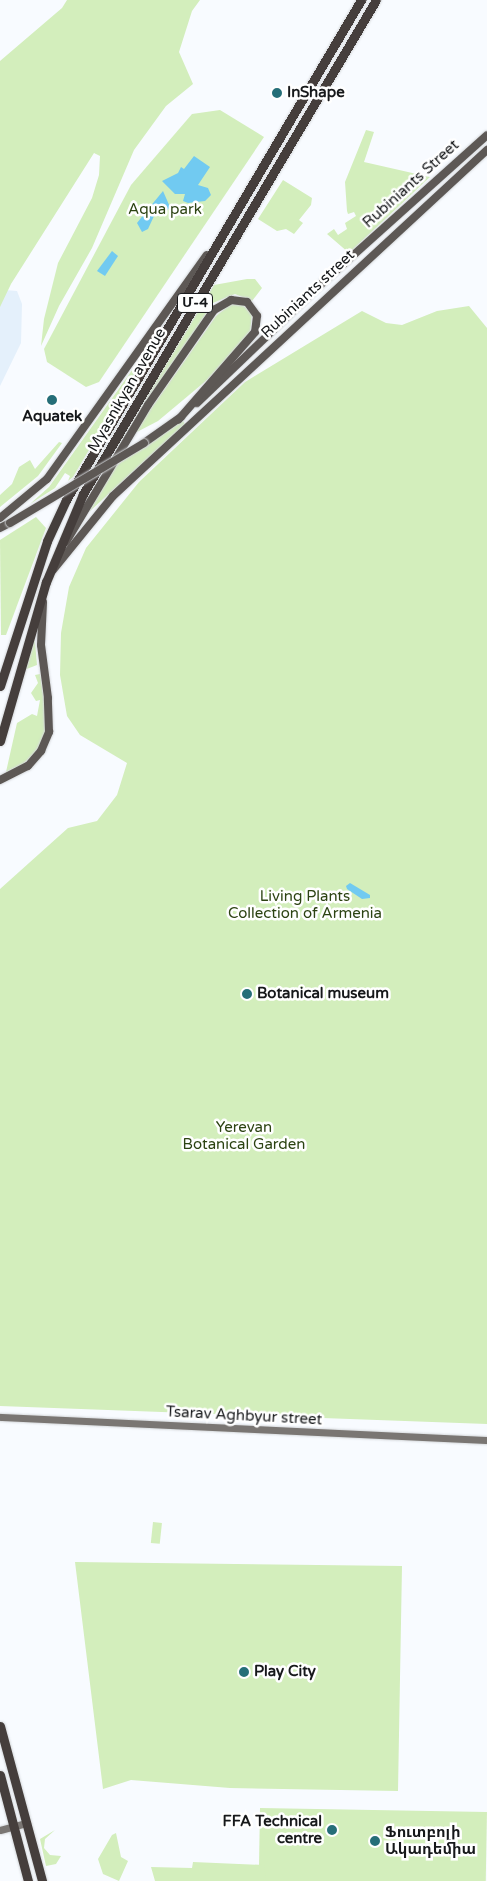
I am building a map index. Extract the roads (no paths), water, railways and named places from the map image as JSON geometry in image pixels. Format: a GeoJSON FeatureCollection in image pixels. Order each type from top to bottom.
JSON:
{"type":"FeatureCollection","features":[{"type":"Feature","properties":{"kind":"highway","name":"Myasnikyan avenue"},"geometry":{"type":"LineString","coordinates":[[0,686],[47,541],[66,500],[361,0]]}},
{"type":"Feature","properties":{"kind":"highway","name":"Myasnikyan avenue"},"geometry":{"type":"LineString","coordinates":[[0,741],[54,558],[83,494],[112,442],[376,0]]}},
{"type":"Feature","properties":{"kind":"highway"},"geometry":{"type":"LineString","coordinates":[[0,1726],[42,1881]]}},
{"type":"Feature","properties":{"kind":"highway"},"geometry":{"type":"LineString","coordinates":[[0,1775],[28,1881]]}},
{"type":"Feature","properties":{"kind":"main road","name":"Rubiniants Street"},"geometry":{"type":"LineString","coordinates":[[179,419],[320,285],[487,135]]}},
{"type":"Feature","properties":{"kind":"main road","name":"Rubiniants street"},"geometry":{"type":"LineString","coordinates":[[46,582],[97,513],[150,461],[487,150]]}},
{"type":"Feature","properties":{"kind":"main road"},"geometry":{"type":"LineString","coordinates":[[0,518],[47,479],[164,312],[228,227]]}},
{"type":"Feature","properties":{"kind":"main road"},"geometry":{"type":"LineString","coordinates":[[0,528],[10,523],[144,443],[179,419],[252,337],[257,316],[247,302],[231,300],[214,310],[148,405],[54,558]]}},
{"type":"Feature","properties":{"kind":"main road"},"geometry":{"type":"LineString","coordinates":[[0,780],[28,766],[46,740],[50,717],[41,646],[46,582]]}},
{"type":"Feature","properties":{"kind":"main road","name":"Tsarav Aghbyur street"},"geometry":{"type":"LineString","coordinates":[[0,1417],[487,1440]]}},
{"type":"Feature","properties":{"kind":"main road"},"geometry":{"type":"LineString","coordinates":[[0,1830],[27,1823]]}},
{"type":"Feature","properties":{"kind":"water"},"geometry":{"type":"Polygon","coordinates":[[[194,156],[210,167],[198,185],[208,188],[211,195],[205,201],[188,203],[183,201],[185,194],[175,194],[162,181],[178,173],[181,167],[184,169],[194,156]]]}},
{"type":"Feature","properties":{"kind":"water"},"geometry":{"type":"Polygon","coordinates":[[[163,191],[170,207],[166,212],[155,215],[149,208],[163,191]]]}},
{"type":"Feature","properties":{"kind":"water"},"geometry":{"type":"Polygon","coordinates":[[[148,209],[154,216],[148,229],[142,232],[137,223],[148,209]]]}},
{"type":"Feature","properties":{"kind":"water"},"geometry":{"type":"Polygon","coordinates":[[[112,251],[118,256],[105,276],[97,271],[112,251]]]}},
{"type":"Feature","properties":{"kind":"water"},"geometry":{"type":"Polygon","coordinates":[[[350,883],[370,895],[370,898],[362,899],[347,889],[346,886],[350,883]]]}},
{"type":"Feature","properties":{"kind":"place","name":"InShape"},"geometry":{"type":"Point","coordinates":[277,93]}},
{"type":"Feature","properties":{"kind":"place","name":"Aquatek"},"geometry":{"type":"Point","coordinates":[52,400]}},
{"type":"Feature","properties":{"kind":"place","name":"Botanical museum"},"geometry":{"type":"Point","coordinates":[247,994]}},
{"type":"Feature","properties":{"kind":"place","name":"Play City"},"geometry":{"type":"Point","coordinates":[244,1672]}},
{"type":"Feature","properties":{"kind":"place","name":"FFA Technical centre"},"geometry":{"type":"Point","coordinates":[332,1830]}},
{"type":"Feature","properties":{"kind":"place","name":"Ֆուտբոլի Ակադեմիա"},"geometry":{"type":"Point","coordinates":[375,1841]}},
{"type":"Feature","properties":{"kind":"park label","name":"Aqua park"},"geometry":{"type":"Point","coordinates":[165,210]}},
{"type":"Feature","properties":{"kind":"park label","name":"Living Plants Collection of Armenia"},"geometry":{"type":"Point","coordinates":[305,904]}},
{"type":"Feature","properties":{"kind":"park label","name":"Yerevan Botanical Garden"},"geometry":{"type":"Point","coordinates":[244,1136]}}]}
